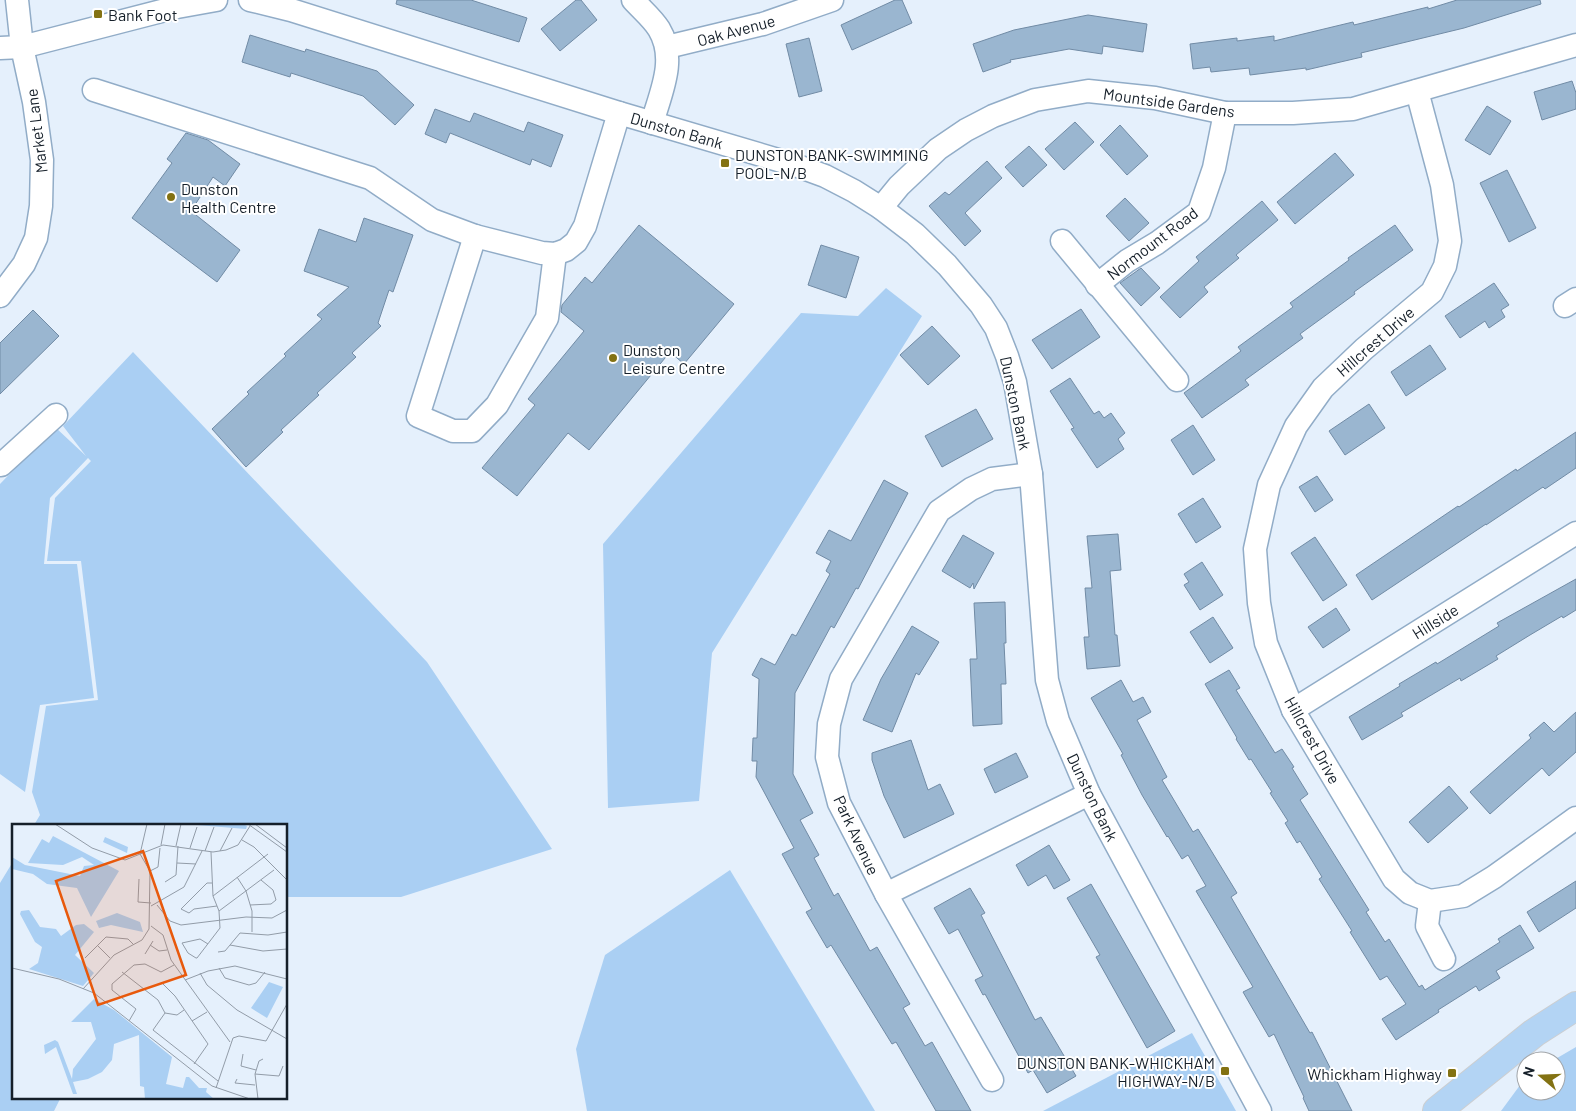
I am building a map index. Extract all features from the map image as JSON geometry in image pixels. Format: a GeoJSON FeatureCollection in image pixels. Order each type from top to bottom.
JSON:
{"type":"FeatureCollection","features":[{"type":"Feature","properties":{"kind":"main road"},"geometry":{"type":"LineString","coordinates":[[1437,1111],[1534,1033],[1576,1006]]}},
{"type":"Feature","properties":{"kind":"street","name":"Market Lane"},"geometry":{"type":"LineString","coordinates":[[0,296],[24,264],[36,238],[41,206],[42,160],[34,102],[22,47],[17,0]]}},
{"type":"Feature","properties":{"kind":"street"},"geometry":{"type":"LineString","coordinates":[[0,48],[22,47],[177,7],[216,0]]}},
{"type":"Feature","properties":{"kind":"street","name":"Dunston Bank"},"geometry":{"type":"LineString","coordinates":[[250,0],[291,10],[619,113],[795,165],[825,176],[881,208],[915,234],[947,265],[981,305],[996,328],[1015,382],[1031,474],[1047,680],[1058,721],[1089,794],[1260,1111]]}},
{"type":"Feature","properties":{"kind":"street"},"geometry":{"type":"LineString","coordinates":[[633,0],[660,30],[667,47],[666,72],[652,122]]}},
{"type":"Feature","properties":{"kind":"street","name":"Oak Avenue"},"geometry":{"type":"LineString","coordinates":[[667,47],[763,24],[832,0]]}},
{"type":"Feature","properties":{"kind":"street","name":"Mountside Gardens"},"geometry":{"type":"LineString","coordinates":[[881,208],[898,186],[938,149],[972,126],[1035,100],[1088,91],[1155,98],[1225,113],[1293,114],[1353,109],[1576,45]]}},
{"type":"Feature","properties":{"kind":"street"},"geometry":{"type":"LineString","coordinates":[[94,90],[370,178],[432,220],[475,236],[542,253],[555,254],[566,250],[576,242],[585,226],[619,113]]}},
{"type":"Feature","properties":{"kind":"street","name":"Hillcrest Drive"},"geometry":{"type":"LineString","coordinates":[[1417,91],[1442,185],[1450,241],[1445,266],[1432,292],[1364,349],[1323,388],[1296,426],[1269,485],[1255,549],[1259,603],[1266,644],[1293,710],[1394,879],[1410,894],[1430,901]]}},
{"type":"Feature","properties":{"kind":"street","name":"Normount Road"},"geometry":{"type":"LineString","coordinates":[[1097,284],[1199,212],[1214,168],[1225,113]]}},
{"type":"Feature","properties":{"kind":"street"},"geometry":{"type":"LineString","coordinates":[[475,236],[418,416],[453,432],[472,431],[497,405],[547,318],[555,254]]}},
{"type":"Feature","properties":{"kind":"street","name":"Normount Road"},"geometry":{"type":"LineString","coordinates":[[1062,242],[1177,380]]}},
{"type":"Feature","properties":{"kind":"street"},"geometry":{"type":"LineString","coordinates":[[0,465],[56,415]]}},
{"type":"Feature","properties":{"kind":"street","name":"Park Avenue"},"geometry":{"type":"LineString","coordinates":[[992,1080],[886,894],[839,803],[827,757],[829,724],[841,679],[939,511],[971,489],[992,480],[1031,474]]}},
{"type":"Feature","properties":{"kind":"street","name":"Hillside"},"geometry":{"type":"LineString","coordinates":[[1293,710],[1576,533]]}},
{"type":"Feature","properties":{"kind":"street"},"geometry":{"type":"LineString","coordinates":[[886,894],[1089,794]]}},
{"type":"Feature","properties":{"kind":"street"},"geometry":{"type":"LineString","coordinates":[[1444,958],[1427,926],[1430,901],[1463,896],[1494,877],[1576,818]]}},
{"type":"Feature","properties":{"kind":"shaded area"},"geometry":{"type":"Polygon","coordinates":[[[886,288],[922,316],[712,653],[699,801],[608,808],[603,544],[801,313],[858,316],[886,288]]]}},
{"type":"Feature","properties":{"kind":"shaded area"},"geometry":{"type":"Polygon","coordinates":[[[133,352],[427,662],[552,849],[401,897],[288,897],[288,824],[35,824],[40,815],[32,792],[46,706],[98,700],[81,561],[47,561],[55,498],[91,461],[88,458],[50,498],[44,564],[77,564],[94,698],[40,705],[25,792],[0,774],[0,484],[55,427],[86,456],[63,426],[133,352]]]}},
{"type":"Feature","properties":{"kind":"shaded area"},"geometry":{"type":"Polygon","coordinates":[[[12,863],[12,1098],[60,1098],[54,1111],[0,1111],[0,883],[12,863]]]}},
{"type":"Feature","properties":{"kind":"shaded area"},"geometry":{"type":"Polygon","coordinates":[[[730,870],[875,1111],[587,1111],[576,1049],[605,955],[730,870]]]}},
{"type":"Feature","properties":{"kind":"shaded area"},"geometry":{"type":"Polygon","coordinates":[[[1192,1033],[1236,1111],[1043,1111],[1192,1033]]]}},
{"type":"Feature","properties":{"kind":"shaded area"},"geometry":{"type":"Polygon","coordinates":[[[1576,1047],[1576,1111],[1501,1111],[1516,1091],[1516,1101],[1566,1101],[1566,1053],[1576,1047]]]}},
{"type":"Feature","properties":{"kind":"building"},"geometry":{"type":"Polygon","coordinates":[[[397,0],[471,0],[527,18],[519,42],[396,4],[397,0]]]}},
{"type":"Feature","properties":{"kind":"building"},"geometry":{"type":"Polygon","coordinates":[[[576,0],[581,0],[597,20],[560,51],[541,29],[576,0]]]}},
{"type":"Feature","properties":{"kind":"building"},"geometry":{"type":"Polygon","coordinates":[[[895,0],[902,0],[912,23],[852,50],[841,25],[895,0]]]}},
{"type":"Feature","properties":{"kind":"building"},"geometry":{"type":"Polygon","coordinates":[[[1457,0],[1540,0],[1541,4],[1464,28],[1361,53],[1362,57],[1306,70],[1306,68],[1250,75],[1249,68],[1211,72],[1210,67],[1193,69],[1190,44],[1237,38],[1237,41],[1274,36],[1274,41],[1353,22],[1354,25],[1428,7],[1428,9],[1457,0]]]}},
{"type":"Feature","properties":{"kind":"building"},"geometry":{"type":"Polygon","coordinates":[[[1088,15],[1147,24],[1143,52],[1103,46],[1102,54],[1069,49],[1010,60],[1011,62],[983,72],[973,44],[1014,30],[1088,15]]]}},
{"type":"Feature","properties":{"kind":"building"},"geometry":{"type":"Polygon","coordinates":[[[250,35],[305,52],[306,49],[377,71],[414,105],[395,125],[363,96],[291,73],[290,77],[242,62],[250,35]]]}},
{"type":"Feature","properties":{"kind":"building"},"geometry":{"type":"Polygon","coordinates":[[[809,38],[822,91],[799,97],[786,44],[809,38]]]}},
{"type":"Feature","properties":{"kind":"building"},"geometry":{"type":"Polygon","coordinates":[[[1572,81],[1576,93],[1576,109],[1542,120],[1534,92],[1572,81]]]}},
{"type":"Feature","properties":{"kind":"building"},"geometry":{"type":"Polygon","coordinates":[[[1487,106],[1511,121],[1490,155],[1465,140],[1487,106]]]}},
{"type":"Feature","properties":{"kind":"building"},"geometry":{"type":"Polygon","coordinates":[[[435,109],[470,122],[474,113],[524,132],[528,122],[563,135],[551,167],[532,159],[530,165],[450,133],[446,143],[425,134],[435,109]]]}},
{"type":"Feature","properties":{"kind":"building"},"geometry":{"type":"Polygon","coordinates":[[[1075,122],[1094,142],[1064,170],[1045,149],[1075,122]]]}},
{"type":"Feature","properties":{"kind":"building"},"geometry":{"type":"Polygon","coordinates":[[[1120,125],[1148,156],[1127,175],[1100,145],[1120,125]]]}},
{"type":"Feature","properties":{"kind":"building","name":"Dunston Health Centre"},"geometry":{"type":"Polygon","coordinates":[[[186,133],[208,140],[240,164],[225,186],[213,177],[191,211],[240,250],[217,282],[132,218],[172,163],[167,159],[186,133]]]}},
{"type":"Feature","properties":{"kind":"building"},"geometry":{"type":"Polygon","coordinates":[[[1029,146],[1047,165],[1023,187],[1005,167],[1029,146]]]}},
{"type":"Feature","properties":{"kind":"building"},"geometry":{"type":"Polygon","coordinates":[[[1335,153],[1354,175],[1295,224],[1277,202],[1335,153]]]}},
{"type":"Feature","properties":{"kind":"building"},"geometry":{"type":"Polygon","coordinates":[[[987,161],[1002,178],[965,213],[981,231],[965,246],[929,206],[945,192],[949,195],[987,161]]]}},
{"type":"Feature","properties":{"kind":"building"},"geometry":{"type":"Polygon","coordinates":[[[1507,170],[1536,228],[1509,242],[1480,183],[1507,170]]]}},
{"type":"Feature","properties":{"kind":"building"},"geometry":{"type":"Polygon","coordinates":[[[1125,198],[1149,223],[1129,241],[1106,216],[1125,198]]]}},
{"type":"Feature","properties":{"kind":"building"},"geometry":{"type":"Polygon","coordinates":[[[1262,201],[1278,220],[1236,255],[1239,258],[1204,287],[1208,292],[1180,318],[1160,297],[1199,261],[1196,257],[1262,201]]]}},
{"type":"Feature","properties":{"kind":"building"},"geometry":{"type":"Polygon","coordinates":[[[364,218],[413,235],[393,292],[389,290],[378,323],[381,326],[352,353],[356,357],[317,393],[319,395],[281,430],[283,432],[246,467],[212,429],[249,394],[247,392],[286,356],[284,354],[322,319],[317,315],[349,287],[304,271],[319,229],[356,242],[364,218]]]}},
{"type":"Feature","properties":{"kind":"building","name":"Dunston Leisure Centre"},"geometry":{"type":"Polygon","coordinates":[[[639,225],[734,304],[684,364],[670,352],[589,450],[568,433],[517,496],[482,468],[535,405],[528,399],[584,331],[561,312],[562,305],[585,277],[592,283],[639,225]]]}},
{"type":"Feature","properties":{"kind":"building"},"geometry":{"type":"Polygon","coordinates":[[[1395,225],[1413,250],[1300,334],[1303,338],[1245,380],[1249,385],[1202,418],[1184,393],[1241,351],[1238,347],[1293,307],[1290,303],[1349,260],[1348,258],[1395,225]]]}},
{"type":"Feature","properties":{"kind":"building"},"geometry":{"type":"Polygon","coordinates":[[[821,245],[859,257],[846,298],[808,285],[821,245]]]}},
{"type":"Feature","properties":{"kind":"building"},"geometry":{"type":"Polygon","coordinates":[[[1141,268],[1160,288],[1141,306],[1120,283],[1141,268]]]}},
{"type":"Feature","properties":{"kind":"building"},"geometry":{"type":"Polygon","coordinates":[[[1494,283],[1509,305],[1501,310],[1505,317],[1489,328],[1485,321],[1460,338],[1445,316],[1494,283]]]}},
{"type":"Feature","properties":{"kind":"building"},"geometry":{"type":"Polygon","coordinates":[[[1081,309],[1100,337],[1052,369],[1032,340],[1081,309]]]}},
{"type":"Feature","properties":{"kind":"building"},"geometry":{"type":"Polygon","coordinates":[[[33,310],[59,336],[0,394],[0,343],[33,310]]]}},
{"type":"Feature","properties":{"kind":"building"},"geometry":{"type":"Polygon","coordinates":[[[932,326],[960,356],[928,385],[900,355],[932,326]]]}},
{"type":"Feature","properties":{"kind":"building"},"geometry":{"type":"Polygon","coordinates":[[[1430,345],[1446,369],[1406,396],[1391,372],[1430,345]]]}},
{"type":"Feature","properties":{"kind":"building"},"geometry":{"type":"Polygon","coordinates":[[[1070,378],[1094,414],[1099,411],[1104,418],[1111,413],[1125,433],[1118,439],[1124,449],[1097,468],[1071,429],[1074,428],[1050,391],[1070,378]]]}},
{"type":"Feature","properties":{"kind":"building"},"geometry":{"type":"Polygon","coordinates":[[[1369,404],[1385,428],[1345,455],[1329,431],[1369,404]]]}},
{"type":"Feature","properties":{"kind":"building"},"geometry":{"type":"Polygon","coordinates":[[[976,409],[993,439],[942,467],[925,436],[976,409]]]}},
{"type":"Feature","properties":{"kind":"building"},"geometry":{"type":"Polygon","coordinates":[[[1193,425],[1215,460],[1193,475],[1171,440],[1193,425]]]}},
{"type":"Feature","properties":{"kind":"building"},"geometry":{"type":"Polygon","coordinates":[[[1576,432],[1576,468],[1545,489],[1543,487],[1372,600],[1356,575],[1458,506],[1516,469],[1517,471],[1576,432]]]}},
{"type":"Feature","properties":{"kind":"building"},"geometry":{"type":"Polygon","coordinates":[[[1317,476],[1333,500],[1315,512],[1299,487],[1317,476]]]}},
{"type":"Feature","properties":{"kind":"building"},"geometry":{"type":"Polygon","coordinates":[[[884,480],[908,493],[858,589],[856,588],[834,628],[831,626],[795,693],[793,774],[813,813],[800,820],[819,855],[814,858],[834,896],[838,893],[870,951],[877,947],[910,1004],[903,1008],[925,1046],[932,1042],[971,1111],[936,1111],[896,1042],[892,1044],[831,945],[827,948],[806,912],[812,909],[782,854],[794,848],[756,777],[757,761],[752,761],[753,738],[757,738],[759,679],[752,675],[761,658],[775,665],[792,634],[796,636],[830,574],[826,571],[831,561],[816,553],[829,530],[851,541],[884,480]]]}},
{"type":"Feature","properties":{"kind":"building"},"geometry":{"type":"Polygon","coordinates":[[[1203,498],[1221,527],[1196,543],[1178,514],[1203,498]]]}},
{"type":"Feature","properties":{"kind":"building"},"geometry":{"type":"Polygon","coordinates":[[[1118,534],[1121,570],[1110,571],[1115,635],[1117,635],[1120,666],[1087,669],[1084,637],[1089,637],[1085,588],[1092,588],[1087,536],[1118,534]]]}},
{"type":"Feature","properties":{"kind":"building"},"geometry":{"type":"Polygon","coordinates":[[[963,535],[994,553],[974,589],[973,583],[970,588],[942,571],[963,535]]]}},
{"type":"Feature","properties":{"kind":"building"},"geometry":{"type":"Polygon","coordinates":[[[1315,537],[1347,585],[1323,601],[1291,553],[1315,537]]]}},
{"type":"Feature","properties":{"kind":"building"},"geometry":{"type":"Polygon","coordinates":[[[1202,562],[1223,595],[1200,610],[1184,585],[1189,582],[1184,574],[1202,562]]]}},
{"type":"Feature","properties":{"kind":"building"},"geometry":{"type":"Polygon","coordinates":[[[1576,579],[1576,610],[1530,635],[1496,656],[1498,659],[1461,681],[1460,678],[1401,713],[1403,716],[1362,740],[1349,717],[1400,686],[1399,684],[1436,662],[1437,664],[1499,626],[1497,623],[1576,579]]]}},
{"type":"Feature","properties":{"kind":"building"},"geometry":{"type":"Polygon","coordinates":[[[1005,602],[1006,684],[1001,684],[1002,724],[973,726],[970,659],[977,659],[974,603],[1005,602]]]}},
{"type":"Feature","properties":{"kind":"building"},"geometry":{"type":"Polygon","coordinates":[[[1336,608],[1350,630],[1323,648],[1308,627],[1336,608]]]}},
{"type":"Feature","properties":{"kind":"building"},"geometry":{"type":"Polygon","coordinates":[[[1213,617],[1233,648],[1210,663],[1190,632],[1213,617]]]}},
{"type":"Feature","properties":{"kind":"building"},"geometry":{"type":"Polygon","coordinates":[[[912,626],[939,642],[919,675],[916,673],[892,732],[863,720],[881,679],[912,626]]]}},
{"type":"Feature","properties":{"kind":"building"},"geometry":{"type":"Polygon","coordinates":[[[1229,670],[1240,688],[1236,690],[1275,753],[1282,749],[1294,767],[1292,768],[1308,794],[1300,800],[1369,910],[1366,912],[1385,942],[1389,939],[1419,987],[1422,985],[1425,990],[1500,942],[1498,939],[1520,925],[1534,948],[1496,971],[1500,978],[1479,991],[1476,986],[1396,1040],[1382,1019],[1406,1004],[1387,976],[1380,980],[1319,879],[1322,877],[1300,841],[1297,843],[1285,823],[1288,821],[1270,793],[1272,792],[1251,759],[1249,760],[1205,684],[1229,670]]]}},
{"type":"Feature","properties":{"kind":"building"},"geometry":{"type":"Polygon","coordinates":[[[1121,680],[1133,702],[1143,697],[1151,712],[1137,720],[1167,777],[1162,780],[1193,832],[1198,829],[1237,893],[1231,897],[1310,1033],[1312,1032],[1352,1111],[1309,1111],[1274,1034],[1269,1037],[1243,992],[1253,987],[1196,891],[1206,886],[1188,855],[1182,859],[1167,837],[1142,795],[1121,755],[1123,754],[1091,698],[1121,680]]]}},
{"type":"Feature","properties":{"kind":"building"},"geometry":{"type":"Polygon","coordinates":[[[1576,712],[1576,752],[1549,776],[1542,768],[1490,814],[1470,792],[1531,738],[1529,735],[1544,722],[1554,732],[1576,712]]]}},
{"type":"Feature","properties":{"kind":"building"},"geometry":{"type":"Polygon","coordinates":[[[911,740],[928,790],[940,784],[954,814],[904,838],[884,796],[872,760],[872,753],[911,740]]]}},
{"type":"Feature","properties":{"kind":"building"},"geometry":{"type":"Polygon","coordinates":[[[1016,753],[1028,777],[995,793],[984,769],[1016,753]]]}},
{"type":"Feature","properties":{"kind":"building"},"geometry":{"type":"Polygon","coordinates":[[[1449,786],[1468,808],[1428,843],[1409,822],[1449,786]]]}},
{"type":"Feature","properties":{"kind":"building"},"geometry":{"type":"Polygon","coordinates":[[[1049,845],[1070,880],[1054,889],[1046,875],[1028,886],[1016,865],[1049,845]]]}},
{"type":"Feature","properties":{"kind":"building"},"geometry":{"type":"Polygon","coordinates":[[[1576,881],[1576,908],[1539,932],[1527,912],[1576,881]]]}},
{"type":"Feature","properties":{"kind":"building"},"geometry":{"type":"Polygon","coordinates":[[[1091,884],[1175,1031],[1147,1048],[1096,957],[1100,955],[1067,898],[1091,884]]]}},
{"type":"Feature","properties":{"kind":"building"},"geometry":{"type":"Polygon","coordinates":[[[970,888],[985,913],[981,915],[1035,1020],[1041,1017],[1076,1076],[1047,1093],[1033,1070],[1028,1073],[985,994],[983,995],[975,980],[983,976],[958,929],[949,934],[934,908],[970,888]]]}},
{"type":"Feature","properties":{"kind":"place","name":"Bank Foot"},"geometry":{"type":"Point","coordinates":[98,14]}},
{"type":"Feature","properties":{"kind":"place","name":"DUNSTON BANK-SWIMMING POOL-N/B"},"geometry":{"type":"Point","coordinates":[725,163]}},
{"type":"Feature","properties":{"kind":"place","name":"Dunston Health Centre"},"geometry":{"type":"Point","coordinates":[171,197]}},
{"type":"Feature","properties":{"kind":"place","name":"Dunston Leisure Centre"},"geometry":{"type":"Point","coordinates":[613,358]}},
{"type":"Feature","properties":{"kind":"place","name":"DUNSTON BANK-WHICKHAM HIGHWAY-N/B"},"geometry":{"type":"Point","coordinates":[1225,1071]}},
{"type":"Feature","properties":{"kind":"place","name":"Whickham Highway"},"geometry":{"type":"Point","coordinates":[1452,1073]}}]}
